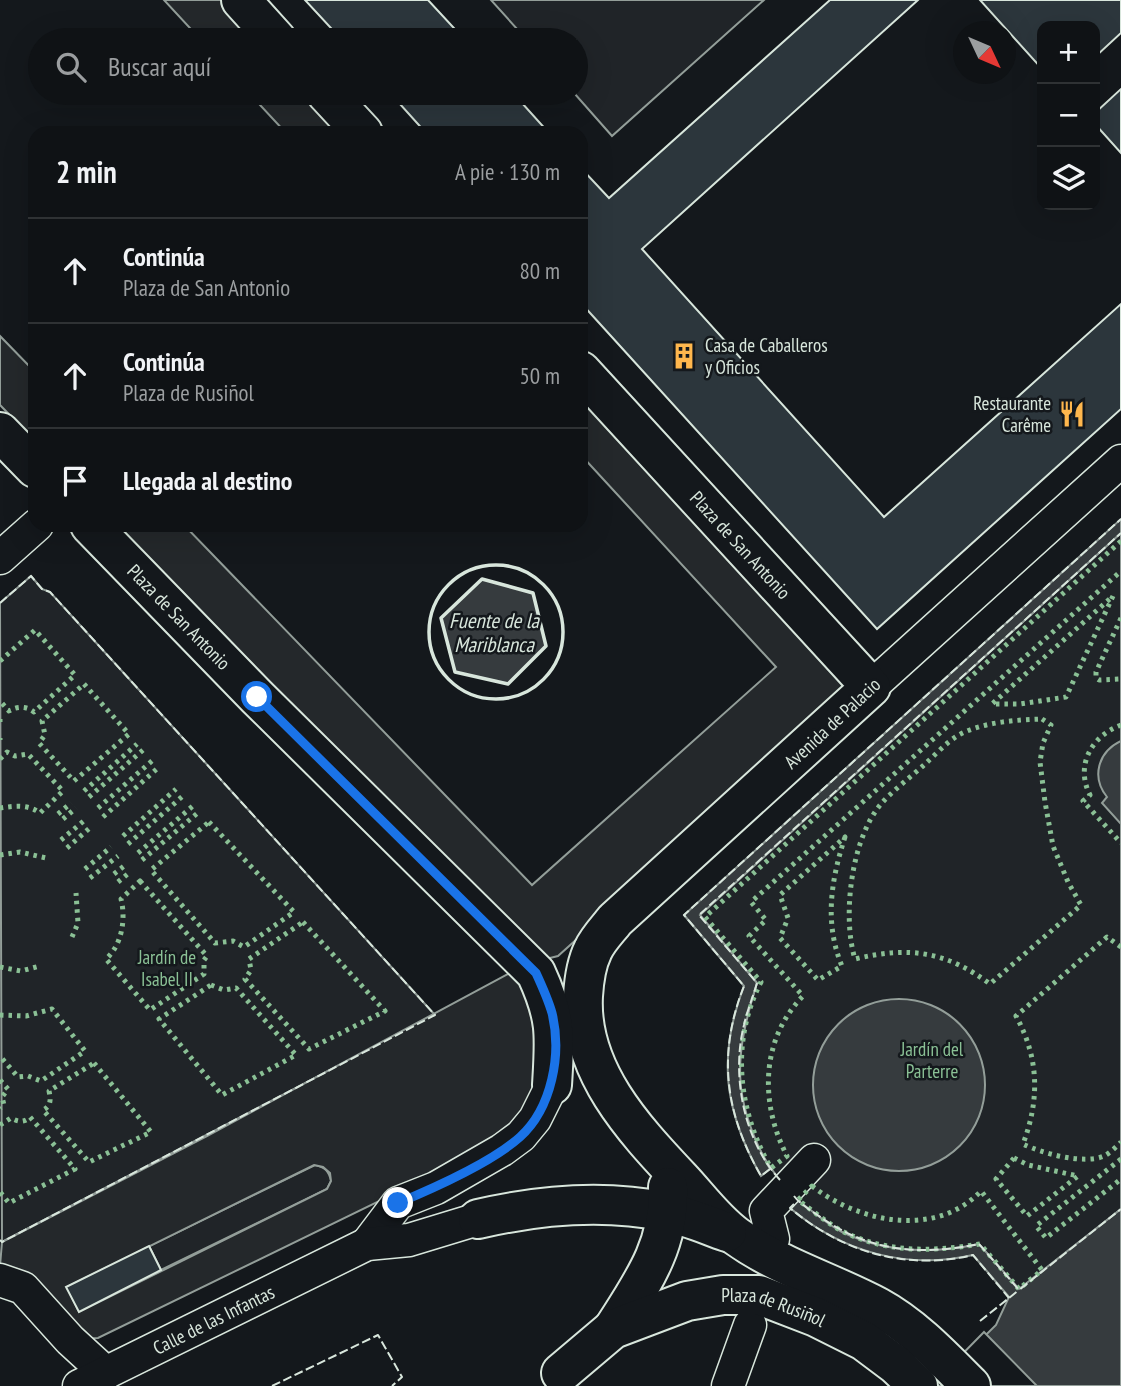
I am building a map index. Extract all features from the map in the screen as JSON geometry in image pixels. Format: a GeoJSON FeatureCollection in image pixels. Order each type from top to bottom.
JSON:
{"type":"FeatureCollection","features":[{"type":"Feature","properties":{"kind":"main road"},"geometry":{"type":"LineString","coordinates":[[240,0],[266,28]]}},
{"type":"Feature","properties":{"kind":"main road"},"geometry":{"type":"LineString","coordinates":[[337,105],[356,126]]}},
{"type":"Feature","properties":{"kind":"main road","name":"Plaza de San Antonio"},"geometry":{"type":"LineString","coordinates":[[588,379],[871,687]]}},
{"type":"Feature","properties":{"kind":"main road"},"geometry":{"type":"LineString","coordinates":[[0,432],[28,461]]}},
{"type":"Feature","properties":{"kind":"main road","name":"Plaza de San Antonio"},"geometry":{"type":"LineString","coordinates":[[97,532],[257,697],[536,973],[567,1011]]}},
{"type":"Feature","properties":{"kind":"main road","name":"Avenida de Palacio"},"geometry":{"type":"LineString","coordinates":[[567,1011],[586,971],[593,948],[615,920],[871,687]]}},
{"type":"Feature","properties":{"kind":"main road"},"geometry":{"type":"LineString","coordinates":[[536,973],[560,976],[581,961],[593,948]]}},
{"type":"Feature","properties":{"kind":"main road"},"geometry":{"type":"LineString","coordinates":[[552,1085],[555,1033],[567,1011]]}},
{"type":"Feature","properties":{"kind":"main road","name":"Plaza de Rusiñol"},"geometry":{"type":"LineString","coordinates":[[567,1011],[597,1070],[634,1126],[733,1234]]}},
{"type":"Feature","properties":{"kind":"main road","name":"Plaza de Rusiñol"},"geometry":{"type":"LineString","coordinates":[[554,1380],[613,1328],[648,1274],[661,1245],[668,1212],[668,1187],[663,1160]]}},
{"type":"Feature","properties":{"kind":"main road","name":"Plaza de Rusiñol"},"geometry":{"type":"LineString","coordinates":[[478,1219],[519,1211],[569,1206],[619,1205],[668,1212],[771,1248],[879,1308],[898,1320],[960,1375]]}},
{"type":"Feature","properties":{"kind":"main road","name":"Plaza de Rusiñol"},"geometry":{"type":"LineString","coordinates":[[613,1328],[687,1301],[723,1294],[759,1295],[816,1317],[864,1341],[896,1364],[918,1386]]}},
{"type":"Feature","properties":{"kind":"street","name":"Avenida de Palacio"},"geometry":{"type":"LineString","coordinates":[[871,687],[1121,461]]}},
{"type":"Feature","properties":{"kind":"street"},"geometry":{"type":"LineString","coordinates":[[0,558],[29,532]]}},
{"type":"Feature","properties":{"kind":"street"},"geometry":{"type":"LineString","coordinates":[[358,1249],[398,1203],[436,1188],[521,1136],[535,1119],[552,1085]]}},
{"type":"Feature","properties":{"kind":"street"},"geometry":{"type":"LineString","coordinates":[[771,1248],[766,1211],[814,1160]]}},
{"type":"Feature","properties":{"kind":"street","name":"Plaza de Rusiñol"},"geometry":{"type":"LineString","coordinates":[[358,1249],[409,1240],[478,1219]]}},
{"type":"Feature","properties":{"kind":"street","name":"Calle de las Infantas"},"geometry":{"type":"LineString","coordinates":[[92,1379],[358,1249]]}},
{"type":"Feature","properties":{"kind":"street"},"geometry":{"type":"LineString","coordinates":[[0,1280],[23,1288],[70,1340],[92,1379]]}},
{"type":"Feature","properties":{"kind":"street"},"geometry":{"type":"LineString","coordinates":[[728,1386],[750,1325]]}},
{"type":"Feature","properties":{"kind":"green space"},"geometry":{"type":"Polygon","coordinates":[[[491,0],[764,0],[612,136],[585,105],[588,105],[588,28],[516,28],[491,0]]]}},
{"type":"Feature","properties":{"kind":"green space","name":"Jardín del Parterre"},"geometry":{"type":"Polygon","coordinates":[[[1121,533],[1121,1209],[1019,1290],[979,1244],[916,1252],[866,1242],[839,1231],[818,1217],[780,1181],[753,1137],[740,1087],[739,1061],[742,1041],[757,983],[699,915],[1121,533]]]}},
{"type":"Feature","properties":{"kind":"green space","name":"Jardín de Isabel II"},"geometry":{"type":"Polygon","coordinates":[[[31,576],[42,589],[50,592],[435,1015],[2,1242],[0,603],[31,576]]]}},
{"type":"Feature","properties":{"kind":"green space"},"geometry":{"type":"Polygon","coordinates":[[[315,1165],[324,1168],[329,1175],[331,1181],[327,1189],[161,1270],[149,1246],[315,1165]]]}},
{"type":"Feature","properties":{"kind":"shaded area"},"geometry":{"type":"Polygon","coordinates":[[[164,0],[230,0],[255,28],[190,28],[164,0]]]}},
{"type":"Feature","properties":{"kind":"shaded area"},"geometry":{"type":"Polygon","coordinates":[[[260,105],[326,105],[346,126],[280,126],[260,105]]]}},
{"type":"Feature","properties":{"kind":"shaded area"},"geometry":{"type":"Polygon","coordinates":[[[0,336],[28,365],[28,434],[0,405],[0,336]]]}},
{"type":"Feature","properties":{"kind":"shaded area"},"geometry":{"type":"Polygon","coordinates":[[[588,391],[848,673],[849,694],[558,956],[546,959],[537,957],[124,532],[191,532],[532,885],[776,667],[588,463],[588,391]]]}},
{"type":"Feature","properties":{"kind":"shaded area"},"geometry":{"type":"Polygon","coordinates":[[[517,969],[532,995],[539,1080],[510,1127],[482,1151],[98,1338],[84,1339],[0,1266],[2,1242],[207,1136],[517,969]],[[314,1165],[67,1287],[79,1312],[327,1189],[331,1181],[330,1173],[323,1167],[314,1165]]]}},
{"type":"Feature","properties":{"kind":"water"},"geometry":{"type":"Polygon","coordinates":[[[1121,519],[1121,533],[700,915],[757,983],[744,1033],[740,1078],[748,1121],[770,1169],[761,1176],[739,1129],[728,1083],[730,1036],[744,986],[684,915],[1121,519]]]}},
{"type":"Feature","properties":{"kind":"water","name":"Fuente de la Mariblanca"},"geometry":{"type":"Polygon","coordinates":[[[482,579],[533,593],[546,646],[508,684],[455,672],[441,618],[482,579]]]}},
{"type":"Feature","properties":{"kind":"water"},"geometry":{"type":"Polygon","coordinates":[[[1121,741],[1121,824],[1102,803],[1107,797],[1098,773],[1102,758],[1121,741]]]}},
{"type":"Feature","properties":{"kind":"water"},"geometry":{"type":"Polygon","coordinates":[[[899,999],[932,1006],[960,1024],[978,1052],[985,1085],[978,1118],[960,1146],[932,1164],[899,1171],[866,1164],[838,1146],[820,1118],[813,1085],[820,1052],[838,1024],[866,1006],[899,999]]]}},
{"type":"Feature","properties":{"kind":"water"},"geometry":{"type":"Polygon","coordinates":[[[797,1200],[836,1229],[875,1244],[927,1250],[979,1244],[1019,1289],[1121,1209],[1121,1386],[934,1386],[996,1325],[1009,1297],[973,1255],[923,1260],[876,1254],[831,1236],[810,1223],[790,1208],[797,1200]]]}},
{"type":"Feature","properties":{"kind":"pier"},"geometry":{"type":"Polygon","coordinates":[[[984,1332],[1037,1386],[931,1386],[984,1332]]]}},
{"type":"Feature","properties":{"kind":"building"},"geometry":{"type":"Polygon","coordinates":[[[305,0],[428,0],[454,28],[331,28],[305,0]]]}},
{"type":"Feature","properties":{"kind":"building","name":"Casa de Caballeros y Oficios"},"geometry":{"type":"Polygon","coordinates":[[[830,0],[918,0],[642,249],[884,517],[1121,304],[1121,409],[877,629],[588,311],[588,176],[609,198],[830,0]]]}},
{"type":"Feature","properties":{"kind":"building"},"geometry":{"type":"Polygon","coordinates":[[[980,0],[1121,0],[1121,33],[1100,52],[1100,21],[1037,21],[1037,63],[1016,40],[1016,21],[999,21],[980,0]]]}},
{"type":"Feature","properties":{"kind":"building"},"geometry":{"type":"Polygon","coordinates":[[[1121,89],[1121,153],[1100,130],[1100,108],[1121,89]]]}},
{"type":"Feature","properties":{"kind":"building"},"geometry":{"type":"Polygon","coordinates":[[[401,105],[524,105],[543,126],[420,126],[401,105]]]}},
{"type":"Feature","properties":{"kind":"building"},"geometry":{"type":"Polygon","coordinates":[[[149,1246],[161,1270],[79,1312],[66,1287],[149,1246]]]}},
{"type":"Feature","properties":{"kind":"hedge"},"geometry":{"type":"LineString","coordinates":[[1121,541],[705,917],[761,982],[745,1028],[742,1076],[751,1123],[771,1168],[787,1156],[772,1115],[769,1094],[772,1052],[789,1013],[803,996],[749,936],[766,920],[751,902],[1121,571]]}},
{"type":"Feature","properties":{"kind":"hedge"},"geometry":{"type":"LineString","coordinates":[[1113,596],[1066,697],[1020,704],[992,704],[1113,596]]}},
{"type":"Feature","properties":{"kind":"hedge"},"geometry":{"type":"LineString","coordinates":[[1121,618],[1096,672],[1096,678],[1099,680],[1121,679]]}},
{"type":"Feature","properties":{"kind":"hedge"},"geometry":{"type":"LineString","coordinates":[[0,661],[35,630],[75,675],[34,712],[22,707],[9,711],[0,701]]}},
{"type":"Feature","properties":{"kind":"hedge"},"geometry":{"type":"LineString","coordinates":[[84,684],[129,734],[74,781],[39,743],[45,735],[42,721],[84,684]]}},
{"type":"Feature","properties":{"kind":"hedge"},"geometry":{"type":"LineString","coordinates":[[1042,719],[1051,725],[1043,743],[1040,762],[1053,846],[1081,905],[990,984],[958,964],[926,954],[892,953],[855,959],[849,922],[852,879],[862,837],[881,804],[945,746],[966,731],[1010,721],[1042,719]]}},
{"type":"Feature","properties":{"kind":"hedge"},"geometry":{"type":"LineString","coordinates":[[1121,725],[1101,736],[1089,753],[1084,773],[1090,795],[1083,801],[1121,843]]}},
{"type":"Feature","properties":{"kind":"hedge"},"geometry":{"type":"LineString","coordinates":[[84,791],[137,744]]}},
{"type":"Feature","properties":{"kind":"hedge"},"geometry":{"type":"LineString","coordinates":[[89,797],[143,750]]}},
{"type":"Feature","properties":{"kind":"hedge"},"geometry":{"type":"LineString","coordinates":[[0,759],[7,752],[15,756],[28,754],[63,791],[40,813],[26,807],[0,808]]}},
{"type":"Feature","properties":{"kind":"hedge"},"geometry":{"type":"LineString","coordinates":[[98,808],[153,760]]}},
{"type":"Feature","properties":{"kind":"hedge"},"geometry":{"type":"LineString","coordinates":[[103,817],[159,767]]}},
{"type":"Feature","properties":{"kind":"hedge"},"geometry":{"type":"LineString","coordinates":[[123,836],[176,789]]}},
{"type":"Feature","properties":{"kind":"hedge"},"geometry":{"type":"LineString","coordinates":[[128,844],[184,795]]}},
{"type":"Feature","properties":{"kind":"hedge"},"geometry":{"type":"LineString","coordinates":[[58,814],[71,803]]}},
{"type":"Feature","properties":{"kind":"hedge"},"geometry":{"type":"LineString","coordinates":[[138,853],[194,805]]}},
{"type":"Feature","properties":{"kind":"hedge"},"geometry":{"type":"LineString","coordinates":[[63,819],[76,808]]}},
{"type":"Feature","properties":{"kind":"hedge"},"geometry":{"type":"LineString","coordinates":[[142,860],[200,811]]}},
{"type":"Feature","properties":{"kind":"hedge"},"geometry":{"type":"LineString","coordinates":[[61,840],[86,819]]}},
{"type":"Feature","properties":{"kind":"hedge"},"geometry":{"type":"LineString","coordinates":[[209,822],[294,912],[244,947],[233,941],[215,943],[151,870],[209,822]]}},
{"type":"Feature","properties":{"kind":"hedge"},"geometry":{"type":"LineString","coordinates":[[67,848],[92,826]]}},
{"type":"Feature","properties":{"kind":"hedge"},"geometry":{"type":"LineString","coordinates":[[845,837],[833,885],[831,918],[836,950],[842,966],[818,980],[780,938],[788,918],[780,895],[845,837]]}},
{"type":"Feature","properties":{"kind":"hedge"},"geometry":{"type":"LineString","coordinates":[[85,869],[111,847]]}},
{"type":"Feature","properties":{"kind":"hedge"},"geometry":{"type":"LineString","coordinates":[[0,855],[20,852],[46,858]]}},
{"type":"Feature","properties":{"kind":"hedge"},"geometry":{"type":"LineString","coordinates":[[90,878],[118,856]]}},
{"type":"Feature","properties":{"kind":"hedge"},"geometry":{"type":"LineString","coordinates":[[114,874],[124,866]]}},
{"type":"Feature","properties":{"kind":"hedge"},"geometry":{"type":"LineString","coordinates":[[118,882],[130,872]]}},
{"type":"Feature","properties":{"kind":"hedge"},"geometry":{"type":"LineString","coordinates":[[140,881],[207,956],[204,960],[204,974],[150,1010],[106,959],[119,939],[123,915],[121,899],[140,881]]}},
{"type":"Feature","properties":{"kind":"hedge"},"geometry":{"type":"LineString","coordinates":[[72,937],[78,923],[76,893]]}},
{"type":"Feature","properties":{"kind":"hedge"},"geometry":{"type":"LineString","coordinates":[[303,922],[385,1011],[309,1049],[245,979],[251,970],[249,959],[303,922]]}},
{"type":"Feature","properties":{"kind":"hedge"},"geometry":{"type":"LineString","coordinates":[[1121,947],[1107,937],[1016,1016],[1029,1047],[1034,1079],[1032,1111],[1023,1144],[1051,1154],[1085,1159],[1104,1156],[1121,1142]]}},
{"type":"Feature","properties":{"kind":"hedge"},"geometry":{"type":"LineString","coordinates":[[0,967],[21,971],[40,966]]}},
{"type":"Feature","properties":{"kind":"hedge"},"geometry":{"type":"LineString","coordinates":[[211,985],[224,990],[236,988],[296,1055],[222,1095],[159,1019],[211,985]]}},
{"type":"Feature","properties":{"kind":"hedge"},"geometry":{"type":"LineString","coordinates":[[0,1015],[26,1016],[52,1009],[85,1051],[41,1081],[28,1076],[18,1077],[0,1056]]}},
{"type":"Feature","properties":{"kind":"hedge"},"geometry":{"type":"LineString","coordinates":[[94,1063],[151,1132],[89,1162],[43,1110],[50,1102],[49,1091],[94,1063]]}},
{"type":"Feature","properties":{"kind":"hedge"},"geometry":{"type":"LineString","coordinates":[[0,1080],[8,1089],[2,1097],[4,1105],[0,1108]]}},
{"type":"Feature","properties":{"kind":"hedge"},"geometry":{"type":"LineString","coordinates":[[0,1125],[11,1118],[21,1121],[30,1117],[75,1169],[9,1203],[0,1192]]}},
{"type":"Feature","properties":{"kind":"hedge"},"geometry":{"type":"LineString","coordinates":[[1014,1158],[1028,1165],[1078,1176],[1027,1216],[996,1179],[1014,1158]]}},
{"type":"Feature","properties":{"kind":"hedge"},"geometry":{"type":"LineString","coordinates":[[1121,1159],[1036,1226],[1046,1238],[1121,1179]]}},
{"type":"Feature","properties":{"kind":"hedge"},"geometry":{"type":"LineString","coordinates":[[812,1186],[851,1209],[897,1220],[942,1216],[962,1206],[981,1191],[1042,1270],[1019,1289],[980,1244],[909,1249],[859,1238],[836,1228],[798,1200],[812,1186]]}},
{"type":"Feature","properties":{"kind":"fence"},"geometry":{"type":"LineString","coordinates":[[770,1169],[761,1176],[749,1153],[739,1129],[729,1083],[730,1036],[744,986],[684,915],[1121,519]]}},
{"type":"Feature","properties":{"kind":"fence"},"geometry":{"type":"LineString","coordinates":[[780,1180],[757,1147],[749,1127],[740,1086],[740,1045],[757,983],[699,915],[1121,533]]}},
{"type":"Feature","properties":{"kind":"fence"},"geometry":{"type":"LineString","coordinates":[[0,603],[31,576],[42,589],[50,592],[435,1015],[2,1242],[0,1240]]}},
{"type":"Feature","properties":{"kind":"fence"},"geometry":{"type":"LineString","coordinates":[[794,1196],[805,1207],[838,1228],[876,1244],[916,1250],[979,1244],[1019,1290],[1121,1209]]}},
{"type":"Feature","properties":{"kind":"fence"},"geometry":{"type":"LineString","coordinates":[[794,1204],[790,1208],[831,1236],[876,1254],[923,1261],[973,1255],[1009,1298]]}},
{"type":"Feature","properties":{"kind":"fence"},"geometry":{"type":"LineString","coordinates":[[980,1321],[1019,1290]]}},
{"type":"Feature","properties":{"kind":"fence"},"geometry":{"type":"LineString","coordinates":[[272,1386],[378,1335],[402,1377],[392,1386]]}},
{"type":"Feature","properties":{"kind":"wall"},"geometry":{"type":"LineString","coordinates":[[496,565],[522,570],[544,584],[558,606],[563,632],[558,658],[544,680],[522,694],[496,699],[470,694],[448,680],[434,658],[429,632],[434,606],[448,584],[470,570],[496,565]]}},
{"type":"Feature","properties":{"kind":"wall"},"geometry":{"type":"LineString","coordinates":[[482,579],[533,593],[546,646],[508,684],[455,672],[441,618],[482,579]]}},
{"type":"Feature","properties":{"kind":"place","name":"Casa de Caballeros y Oficios"},"geometry":{"type":"Point","coordinates":[684,356]}},
{"type":"Feature","properties":{"kind":"place","name":"Restaurante Carême"},"geometry":{"type":"Point","coordinates":[1072,414]}},
{"type":"Feature","properties":{"kind":"route"},"geometry":{"type":"LineString","coordinates":[[257,697],[536,973],[552,1013],[555,1033],[552,1085],[535,1119],[521,1136],[502,1150],[436,1188],[398,1203]]}}]}
